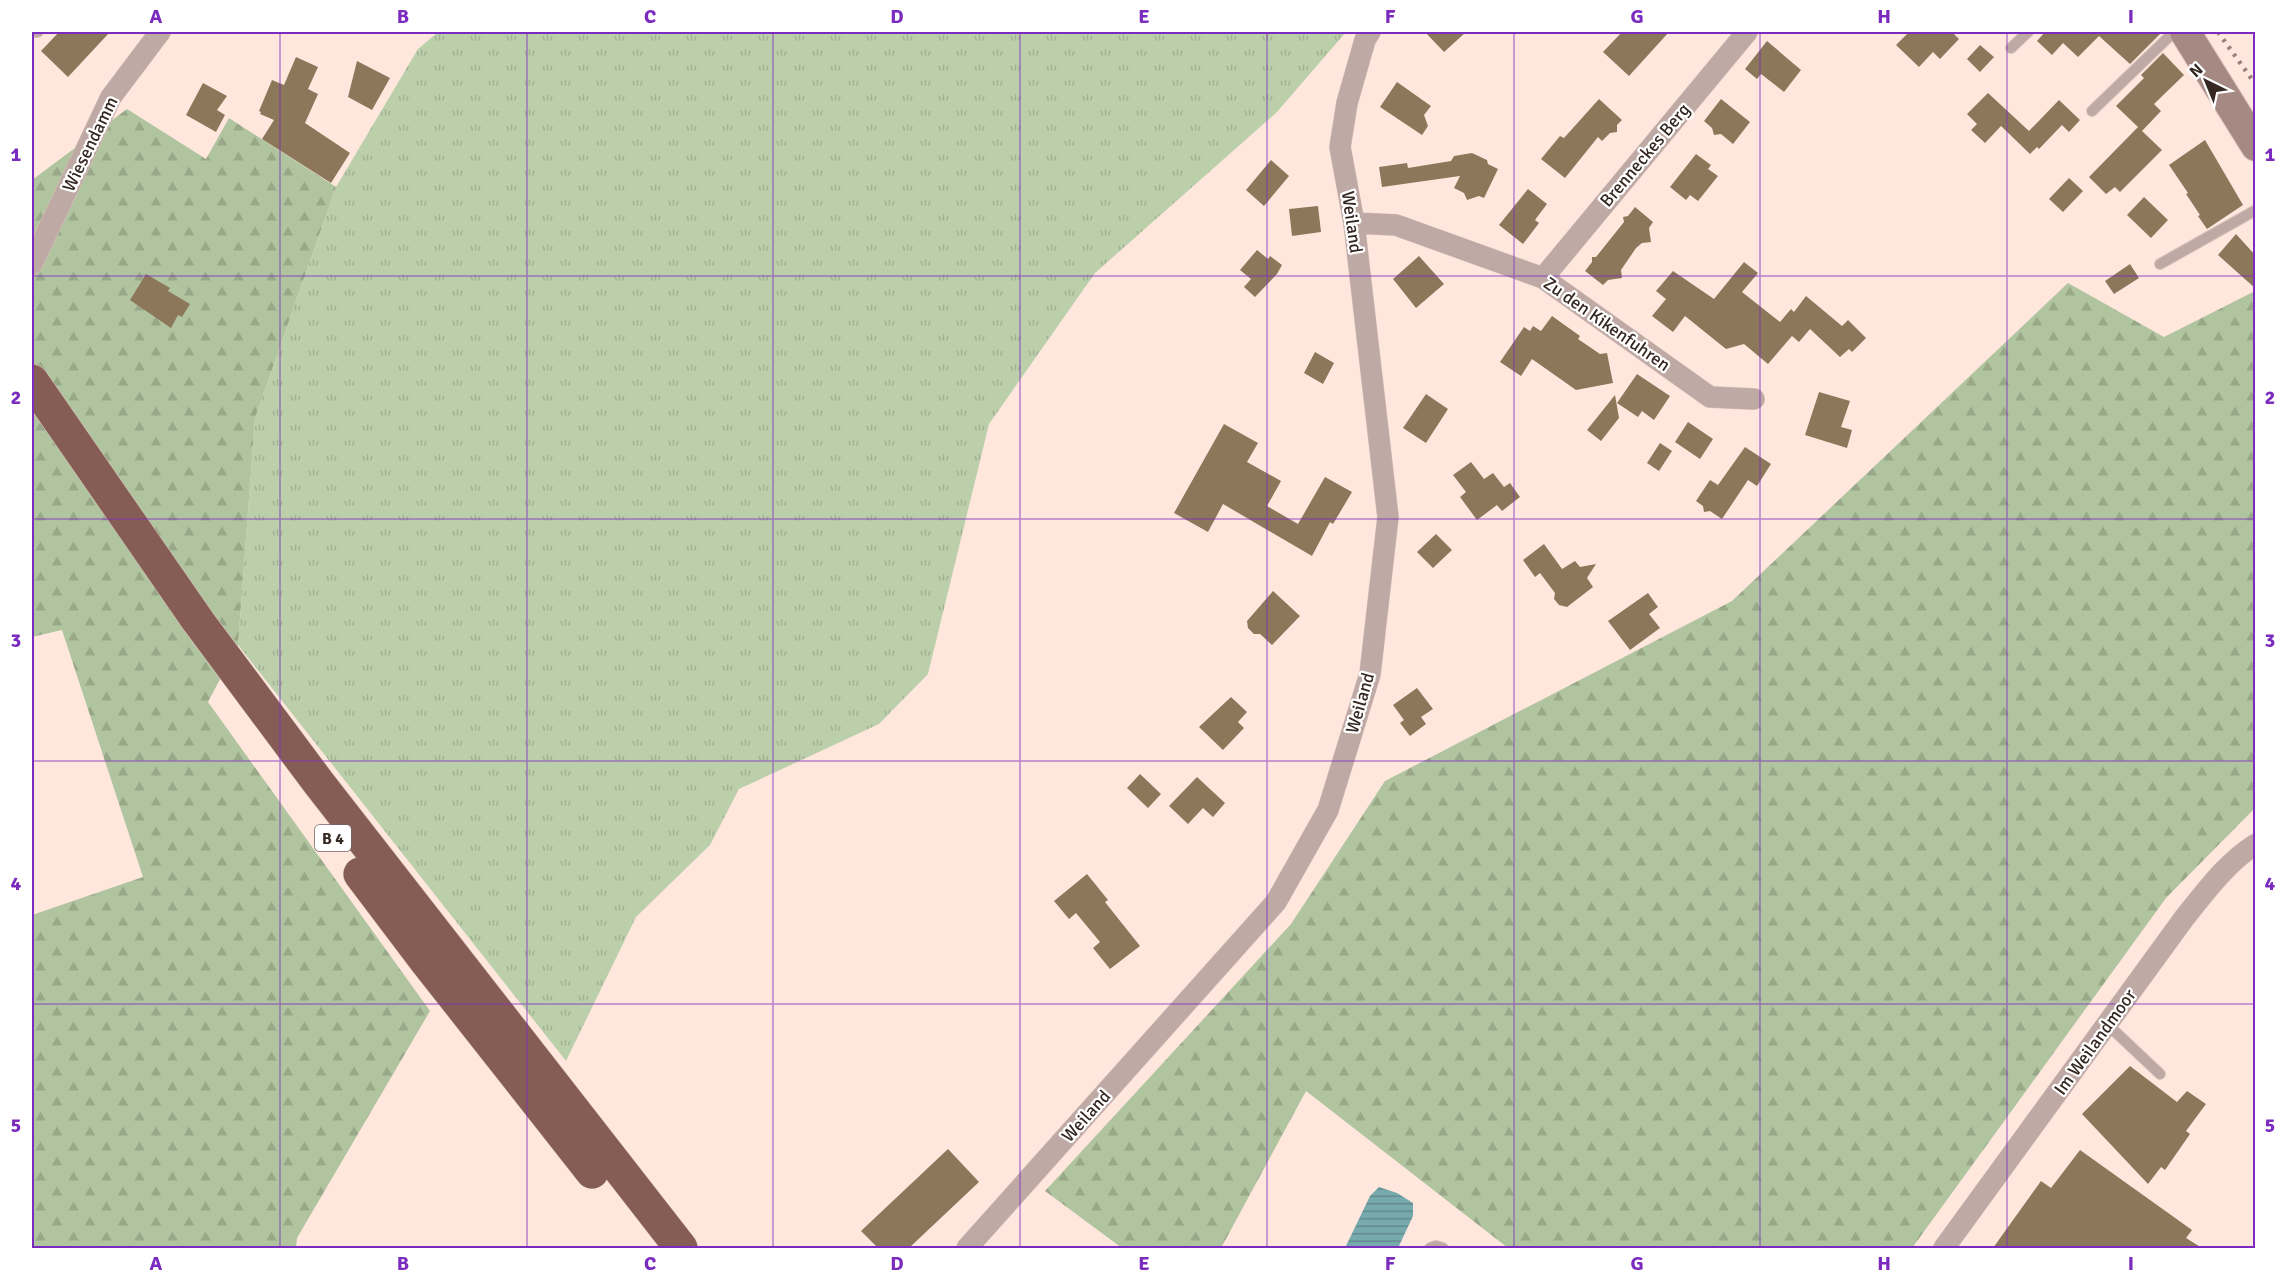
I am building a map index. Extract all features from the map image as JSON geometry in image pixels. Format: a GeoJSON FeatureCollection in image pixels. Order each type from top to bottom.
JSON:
{"type":"FeatureCollection","features":[{"type":"Feature","properties":{"kind":"highway","name":"B 4"},"geometry":{"type":"LineString","coordinates":[[32,381],[198,621],[318,782],[681,1248]]}},
{"type":"Feature","properties":{"kind":"highway","name":"B 4"},"geometry":{"type":"LineString","coordinates":[[32,414],[187,642],[424,960],[652,1248]]}},
{"type":"Feature","properties":{"kind":"street","name":"Wiesendamm"},"geometry":{"type":"LineString","coordinates":[[32,263],[111,97],[160,32]]}},
{"type":"Feature","properties":{"kind":"street","name":"Weiland"},"geometry":{"type":"LineString","coordinates":[[967,1248],[1276,902],[1328,810],[1370,674],[1388,517],[1354,223],[1340,147],[1347,103],[1365,40],[1370,32]]}},
{"type":"Feature","properties":{"kind":"street","name":"Brenneckes Berg"},"geometry":{"type":"LineString","coordinates":[[1543,278],[1747,32]]}},
{"type":"Feature","properties":{"kind":"street"},"geometry":{"type":"LineString","coordinates":[[2185,32],[2256,146]]}},
{"type":"Feature","properties":{"kind":"street","name":"Zu den Kikenfuhren"},"geometry":{"type":"LineString","coordinates":[[1354,223],[1396,225],[1543,278],[1710,397],[1754,399]]}},
{"type":"Feature","properties":{"kind":"street","name":"Im Weilandmoor"},"geometry":{"type":"LineString","coordinates":[[1944,1248],[2185,917],[2223,871],[2243,852],[2256,844]]}},
{"type":"Feature","properties":{"kind":"lane"},"geometry":{"type":"LineString","coordinates":[[2011,48],[2028,32]]}},
{"type":"Feature","properties":{"kind":"lane"},"geometry":{"type":"LineString","coordinates":[[2092,111],[2174,32]]}},
{"type":"Feature","properties":{"kind":"lane"},"geometry":{"type":"LineString","coordinates":[[2160,264],[2256,210]]}},
{"type":"Feature","properties":{"kind":"lane"},"geometry":{"type":"LineString","coordinates":[[2108,1024],[2160,1074]]}},
{"type":"Feature","properties":{"kind":"lane"},"geometry":{"type":"LineString","coordinates":[[1430,1248],[1436,1246],[1443,1248]]}},
{"type":"Feature","properties":{"kind":"green space"},"geometry":{"type":"Polygon","coordinates":[[[438,32],[1346,32],[1277,112],[1095,273],[989,424],[928,674],[879,724],[739,789],[710,845],[636,917],[566,1061],[238,645],[255,418],[336,187],[418,49],[438,32]]]}},
{"type":"Feature","properties":{"kind":"green space"},"geometry":{"type":"Polygon","coordinates":[[[127,109],[206,159],[229,118],[336,187],[255,418],[238,645],[208,702],[430,1011],[297,1238],[296,1248],[32,1248],[32,915],[143,877],[62,630],[32,637],[32,180],[127,109]]]}},
{"type":"Feature","properties":{"kind":"green space"},"geometry":{"type":"Polygon","coordinates":[[[2068,283],[2164,337],[2255,291],[2255,808],[2166,898],[1912,1248],[1508,1248],[1306,1091],[1221,1248],[1122,1248],[1045,1191],[1291,924],[1385,781],[1732,601],[2068,283]]]}},
{"type":"Feature","properties":{"kind":"water"},"geometry":{"type":"Polygon","coordinates":[[[1379,1187],[1397,1193],[1413,1203],[1413,1216],[1398,1248],[1345,1248],[1370,1196],[1379,1187]]]}},
{"type":"Feature","properties":{"kind":"building"},"geometry":{"type":"Polygon","coordinates":[[[59,32],[110,32],[68,77],[41,51],[59,32]]]}},
{"type":"Feature","properties":{"kind":"building"},"geometry":{"type":"Polygon","coordinates":[[[1425,32],[1466,32],[1444,52],[1425,32]]]}},
{"type":"Feature","properties":{"kind":"building"},"geometry":{"type":"Polygon","coordinates":[[[1622,32],[1669,32],[1629,76],[1603,52],[1622,32]]]}},
{"type":"Feature","properties":{"kind":"building"},"geometry":{"type":"Polygon","coordinates":[[[1909,32],[1952,32],[1959,39],[1940,59],[1933,52],[1919,67],[1896,45],[1909,32]]]}},
{"type":"Feature","properties":{"kind":"building"},"geometry":{"type":"Polygon","coordinates":[[[2045,32],[2162,32],[2130,64],[2099,36],[2078,57],[2063,43],[2052,55],[2037,41],[2045,32]]]}},
{"type":"Feature","properties":{"kind":"building"},"geometry":{"type":"Polygon","coordinates":[[[1767,41],[1801,70],[1784,92],[1761,74],[1757,79],[1745,69],[1767,41]]]}},
{"type":"Feature","properties":{"kind":"building"},"geometry":{"type":"Polygon","coordinates":[[[1980,45],[1994,57],[1980,72],[1967,59],[1980,45]]]}},
{"type":"Feature","properties":{"kind":"building"},"geometry":{"type":"Polygon","coordinates":[[[2163,53],[2184,75],[2154,104],[2161,111],[2142,131],[2162,150],[2120,192],[2115,187],[2106,194],[2089,177],[2138,127],[2116,106],[2144,78],[2141,75],[2163,53]]]}},
{"type":"Feature","properties":{"kind":"building"},"geometry":{"type":"Polygon","coordinates":[[[296,57],[318,67],[308,89],[318,94],[305,123],[350,153],[331,183],[262,139],[274,120],[260,114],[259,111],[272,80],[284,85],[296,57]]]}},
{"type":"Feature","properties":{"kind":"building"},"geometry":{"type":"Polygon","coordinates":[[[357,61],[390,78],[372,110],[348,97],[357,61]]]}},
{"type":"Feature","properties":{"kind":"building"},"geometry":{"type":"Polygon","coordinates":[[[1397,82],[1431,106],[1424,115],[1428,126],[1422,135],[1380,107],[1397,82]]]}},
{"type":"Feature","properties":{"kind":"building"},"geometry":{"type":"Polygon","coordinates":[[[203,83],[227,96],[217,110],[225,115],[216,132],[186,115],[203,83]]]}},
{"type":"Feature","properties":{"kind":"building"},"geometry":{"type":"Polygon","coordinates":[[[1988,93],[2029,131],[2059,100],[2080,120],[2069,132],[2062,125],[2039,149],[2037,147],[2030,154],[2001,126],[1985,143],[1971,130],[1977,124],[1967,114],[1988,93]]]}},
{"type":"Feature","properties":{"kind":"building"},"geometry":{"type":"Polygon","coordinates":[[[1599,99],[1622,120],[1617,125],[1617,132],[1610,133],[1602,141],[1598,137],[1565,178],[1541,159],[1560,136],[1564,138],[1599,99]]]}},
{"type":"Feature","properties":{"kind":"building"},"geometry":{"type":"Polygon","coordinates":[[[1721,99],[1750,122],[1733,144],[1721,134],[1714,135],[1712,128],[1704,121],[1721,99]]]}},
{"type":"Feature","properties":{"kind":"building"},"geometry":{"type":"Polygon","coordinates":[[[2205,140],[2243,205],[2207,229],[2186,194],[2188,193],[2169,165],[2205,140]]]}},
{"type":"Feature","properties":{"kind":"building"},"geometry":{"type":"Polygon","coordinates":[[[1472,153],[1487,160],[1488,164],[1498,169],[1484,198],[1479,196],[1467,200],[1464,193],[1454,188],[1460,176],[1382,187],[1379,167],[1407,163],[1408,168],[1451,161],[1454,156],[1472,153]]]}},
{"type":"Feature","properties":{"kind":"building"},"geometry":{"type":"Polygon","coordinates":[[[1696,154],[1711,165],[1708,169],[1718,176],[1698,201],[1690,195],[1686,200],[1670,187],[1696,154]]]}},
{"type":"Feature","properties":{"kind":"building"},"geometry":{"type":"Polygon","coordinates":[[[1271,160],[1289,176],[1264,206],[1246,190],[1271,160]]]}},
{"type":"Feature","properties":{"kind":"building"},"geometry":{"type":"Polygon","coordinates":[[[2069,178],[2083,191],[2063,212],[2049,199],[2069,178]]]}},
{"type":"Feature","properties":{"kind":"building"},"geometry":{"type":"Polygon","coordinates":[[[1528,189],[1547,204],[1535,220],[1539,223],[1523,244],[1499,225],[1528,189]]]}},
{"type":"Feature","properties":{"kind":"building"},"geometry":{"type":"Polygon","coordinates":[[[2144,197],[2168,220],[2151,238],[2127,215],[2144,197]]]}},
{"type":"Feature","properties":{"kind":"building"},"geometry":{"type":"Polygon","coordinates":[[[1318,206],[1321,232],[1292,236],[1289,209],[1318,206]]]}},
{"type":"Feature","properties":{"kind":"building"},"geometry":{"type":"Polygon","coordinates":[[[1635,207],[1653,222],[1649,228],[1651,242],[1642,243],[1636,248],[1621,270],[1622,278],[1608,280],[1603,285],[1585,271],[1592,262],[1592,257],[1596,257],[1624,222],[1623,217],[1628,216],[1635,207]]]}},
{"type":"Feature","properties":{"kind":"building"},"geometry":{"type":"Polygon","coordinates":[[[2236,234],[2256,256],[2256,289],[2218,255],[2236,234]]]}},
{"type":"Feature","properties":{"kind":"building"},"geometry":{"type":"Polygon","coordinates":[[[1257,250],[1268,259],[1270,256],[1282,265],[1277,274],[1255,297],[1244,287],[1251,279],[1240,270],[1257,250]]]}},
{"type":"Feature","properties":{"kind":"building"},"geometry":{"type":"Polygon","coordinates":[[[1419,256],[1444,284],[1416,308],[1393,279],[1419,256]]]}},
{"type":"Feature","properties":{"kind":"building"},"geometry":{"type":"Polygon","coordinates":[[[1744,262],[1758,273],[1742,292],[1780,322],[1791,309],[1794,312],[1806,296],[1842,326],[1848,320],[1866,338],[1852,352],[1849,349],[1840,357],[1810,329],[1799,342],[1792,336],[1768,364],[1744,344],[1726,349],[1685,316],[1673,332],[1652,316],[1666,299],[1656,291],[1673,271],[1714,299],[1744,262]]]}},
{"type":"Feature","properties":{"kind":"building"},"geometry":{"type":"Polygon","coordinates":[[[2130,264],[2139,278],[2114,294],[2105,281],[2130,264]]]}},
{"type":"Feature","properties":{"kind":"building"},"geometry":{"type":"Polygon","coordinates":[[[146,274],[170,288],[168,291],[190,304],[182,317],[178,315],[171,328],[130,300],[146,274]]]}},
{"type":"Feature","properties":{"kind":"building"},"geometry":{"type":"Polygon","coordinates":[[[1552,316],[1580,336],[1578,339],[1600,354],[1607,353],[1613,383],[1576,390],[1532,359],[1521,376],[1500,362],[1524,327],[1530,331],[1533,326],[1541,331],[1552,316]]]}},
{"type":"Feature","properties":{"kind":"building"},"geometry":{"type":"Polygon","coordinates":[[[1315,352],[1334,363],[1323,384],[1304,373],[1315,352]]]}},
{"type":"Feature","properties":{"kind":"building"},"geometry":{"type":"Polygon","coordinates":[[[1637,374],[1670,396],[1654,420],[1642,411],[1638,417],[1617,403],[1637,374]]]}},
{"type":"Feature","properties":{"kind":"building"},"geometry":{"type":"Polygon","coordinates":[[[1819,392],[1850,401],[1841,427],[1852,430],[1847,448],[1805,435],[1819,392]]]}},
{"type":"Feature","properties":{"kind":"building"},"geometry":{"type":"Polygon","coordinates":[[[1426,394],[1448,409],[1426,443],[1403,428],[1426,394]]]}},
{"type":"Feature","properties":{"kind":"building"},"geometry":{"type":"Polygon","coordinates":[[[1615,395],[1619,418],[1601,441],[1587,430],[1615,395]]]}},
{"type":"Feature","properties":{"kind":"building"},"geometry":{"type":"Polygon","coordinates":[[[1688,422],[1713,439],[1700,459],[1675,442],[1688,422]]]}},
{"type":"Feature","properties":{"kind":"building"},"geometry":{"type":"Polygon","coordinates":[[[1224,424],[1258,443],[1247,462],[1281,481],[1267,506],[1298,524],[1325,477],[1352,492],[1333,524],[1330,522],[1312,556],[1223,504],[1208,532],[1174,513],[1224,424]]]}},
{"type":"Feature","properties":{"kind":"building"},"geometry":{"type":"Polygon","coordinates":[[[1660,443],[1672,451],[1659,471],[1647,463],[1660,443]]]}},
{"type":"Feature","properties":{"kind":"building"},"geometry":{"type":"Polygon","coordinates":[[[1745,447],[1771,464],[1757,486],[1748,480],[1722,519],[1710,511],[1704,512],[1703,506],[1696,501],[1710,480],[1718,485],[1745,447]]]}},
{"type":"Feature","properties":{"kind":"building"},"geometry":{"type":"Polygon","coordinates":[[[1471,462],[1484,479],[1493,473],[1504,487],[1510,483],[1520,497],[1502,511],[1497,505],[1477,520],[1460,497],[1466,492],[1453,475],[1471,462]]]}},
{"type":"Feature","properties":{"kind":"building"},"geometry":{"type":"Polygon","coordinates":[[[1436,534],[1452,550],[1433,568],[1417,552],[1436,534]]]}},
{"type":"Feature","properties":{"kind":"building"},"geometry":{"type":"Polygon","coordinates":[[[1544,544],[1562,569],[1575,561],[1580,567],[1596,564],[1587,578],[1593,587],[1567,607],[1559,605],[1554,599],[1555,593],[1540,573],[1535,577],[1523,560],[1544,544]]]}},
{"type":"Feature","properties":{"kind":"building"},"geometry":{"type":"Polygon","coordinates":[[[1273,591],[1300,616],[1272,645],[1260,634],[1254,634],[1248,628],[1247,621],[1273,591]]]}},
{"type":"Feature","properties":{"kind":"building"},"geometry":{"type":"Polygon","coordinates":[[[1648,593],[1658,607],[1649,614],[1660,628],[1630,650],[1608,621],[1648,593]]]}},
{"type":"Feature","properties":{"kind":"building"},"geometry":{"type":"Polygon","coordinates":[[[1417,688],[1433,709],[1421,717],[1426,724],[1410,736],[1400,723],[1404,720],[1393,705],[1417,688]]]}},
{"type":"Feature","properties":{"kind":"building"},"geometry":{"type":"Polygon","coordinates":[[[1231,697],[1247,712],[1238,722],[1244,728],[1223,750],[1199,727],[1231,697]]]}},
{"type":"Feature","properties":{"kind":"building"},"geometry":{"type":"Polygon","coordinates":[[[1140,774],[1161,794],[1148,808],[1127,788],[1140,774]]]}},
{"type":"Feature","properties":{"kind":"building"},"geometry":{"type":"Polygon","coordinates":[[[1197,777],[1225,803],[1213,817],[1203,808],[1188,824],[1169,806],[1197,777]]]}},
{"type":"Feature","properties":{"kind":"building"},"geometry":{"type":"Polygon","coordinates":[[[1087,874],[1108,900],[1105,902],[1140,946],[1110,969],[1093,948],[1100,942],[1076,913],[1069,919],[1054,901],[1087,874]]]}},
{"type":"Feature","properties":{"kind":"building"},"geometry":{"type":"Polygon","coordinates":[[[2130,1066],[2177,1102],[2187,1091],[2206,1104],[2186,1131],[2190,1134],[2165,1170],[2161,1167],[2148,1184],[2082,1114],[2130,1066]]]}},
{"type":"Feature","properties":{"kind":"building"},"geometry":{"type":"Polygon","coordinates":[[[948,1149],[979,1182],[909,1248],[878,1248],[861,1231],[948,1149]]]}},
{"type":"Feature","properties":{"kind":"building"},"geometry":{"type":"Polygon","coordinates":[[[2080,1150],[2192,1230],[2186,1238],[2202,1248],[1993,1248],[2041,1181],[2051,1188],[2080,1150]]]}},
{"type":"Feature","properties":{"kind":"railway"},"geometry":{"type":"LineString","coordinates":[[2218,32],[2256,85]]}}]}
